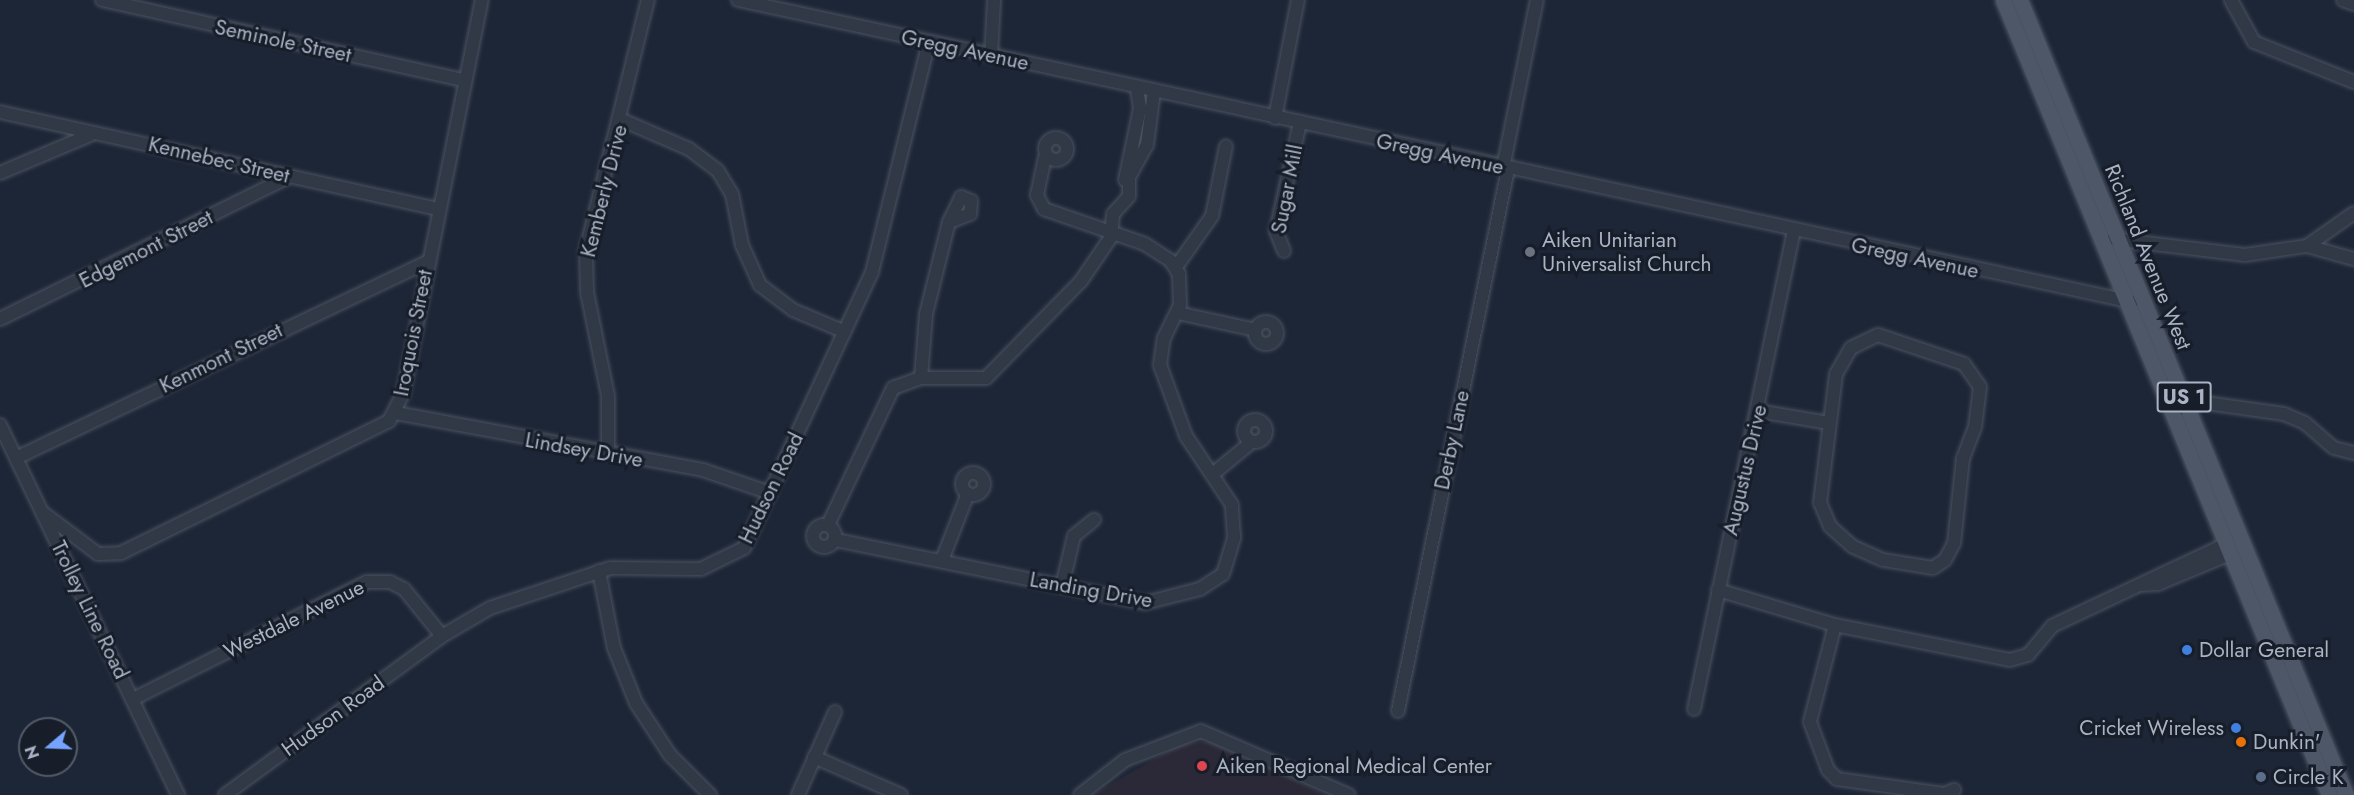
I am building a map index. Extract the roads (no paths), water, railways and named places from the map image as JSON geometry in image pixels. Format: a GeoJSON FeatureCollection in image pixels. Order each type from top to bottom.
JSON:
{"type":"FeatureCollection","features":[{"type":"Feature","properties":{"kind":"main road","name":"Richland Avenue West"},"geometry":{"type":"LineString","coordinates":[[2003,0],[2110,239],[2180,409],[2346,795]]}},
{"type":"Feature","properties":{"kind":"main road","name":"Richland Avenue West"},"geometry":{"type":"LineString","coordinates":[[2020,0],[2110,239]]}},
{"type":"Feature","properties":{"kind":"main road","name":"Richland Avenue West"},"geometry":{"type":"LineString","coordinates":[[2180,409],[2228,549],[2329,795]]}},
{"type":"Feature","properties":{"kind":"street","name":"Seminole Street"},"geometry":{"type":"LineString","coordinates":[[102,0],[464,80]]}},
{"type":"Feature","properties":{"kind":"street","name":"Iroquois Street"},"geometry":{"type":"LineString","coordinates":[[42,512],[98,554],[122,553],[352,441],[396,413],[482,0]]}},
{"type":"Feature","properties":{"kind":"street","name":"Kemberly Drive"},"geometry":{"type":"LineString","coordinates":[[608,454],[606,375],[585,264],[622,120],[648,0]]}},
{"type":"Feature","properties":{"kind":"street","name":"Gregg Avenue"},"geometry":{"type":"LineString","coordinates":[[738,0],[1794,232],[2136,302]]}},
{"type":"Feature","properties":{"kind":"street"},"geometry":{"type":"LineString","coordinates":[[991,56],[994,0]]}},
{"type":"Feature","properties":{"kind":"street"},"geometry":{"type":"LineString","coordinates":[[1275,118],[1298,0]]}},
{"type":"Feature","properties":{"kind":"street","name":"Derby Lane"},"geometry":{"type":"LineString","coordinates":[[1398,711],[1537,0]]}},
{"type":"Feature","properties":{"kind":"street"},"geometry":{"type":"LineString","coordinates":[[2230,0],[2254,42],[2354,82]]}},
{"type":"Feature","properties":{"kind":"street"},"geometry":{"type":"LineString","coordinates":[[2343,0],[2354,4]]}},
{"type":"Feature","properties":{"kind":"street","name":"Hudson Road"},"geometry":{"type":"LineString","coordinates":[[225,795],[442,636],[511,599],[599,571],[719,564],[744,548],[872,272],[929,42]]}},
{"type":"Feature","properties":{"kind":"street"},"geometry":{"type":"LineString","coordinates":[[1129,196],[1124,176],[1140,108],[1137,87]]}},
{"type":"Feature","properties":{"kind":"street","name":"Landing Drive"},"geometry":{"type":"LineString","coordinates":[[1154,91],[1146,145],[1129,177],[1129,196],[1113,214],[1111,237],[1071,294],[993,375],[979,381],[921,378],[903,381],[890,393],[828,525],[815,531],[814,543],[823,548],[836,540],[1154,603],[1216,580],[1229,563],[1234,526],[1233,505],[1214,473],[1186,436],[1160,365],[1164,338],[1178,313],[1181,290],[1176,267]]}},
{"type":"Feature","properties":{"kind":"street","name":"Kennebec Street"},"geometry":{"type":"LineString","coordinates":[[0,112],[438,209]]}},
{"type":"Feature","properties":{"kind":"street"},"geometry":{"type":"LineString","coordinates":[[622,120],[696,153],[718,171],[732,194],[741,244],[760,285],[793,310],[845,332]]}},
{"type":"Feature","properties":{"kind":"street","name":"Sugar Mill"},"geometry":{"type":"LineString","coordinates":[[1284,251],[1276,231],[1300,123]]}},
{"type":"Feature","properties":{"kind":"street"},"geometry":{"type":"LineString","coordinates":[[0,173],[71,139],[99,134]]}},
{"type":"Feature","properties":{"kind":"street"},"geometry":{"type":"LineString","coordinates":[[1045,158],[1037,195],[1044,209],[1111,237],[1144,244],[1176,267],[1212,216],[1226,146]]}},
{"type":"Feature","properties":{"kind":"street","name":"Edgemont Street"},"geometry":{"type":"LineString","coordinates":[[0,319],[290,176]]}},
{"type":"Feature","properties":{"kind":"street"},"geometry":{"type":"LineString","coordinates":[[2307,246],[2354,213]]}},
{"type":"Feature","properties":{"kind":"street"},"geometry":{"type":"LineString","coordinates":[[921,378],[926,314],[948,222]]}},
{"type":"Feature","properties":{"kind":"street","name":"Augustus Drive"},"geometry":{"type":"LineString","coordinates":[[1694,709],[1794,232]]}},
{"type":"Feature","properties":{"kind":"street"},"geometry":{"type":"LineString","coordinates":[[2110,239],[2245,255],[2307,246],[2354,259]]}},
{"type":"Feature","properties":{"kind":"street","name":"Kenmont Street"},"geometry":{"type":"LineString","coordinates":[[16,458],[428,262]]}},
{"type":"Feature","properties":{"kind":"street"},"geometry":{"type":"LineString","coordinates":[[1178,313],[1255,330]]}},
{"type":"Feature","properties":{"kind":"street"},"geometry":{"type":"LineString","coordinates":[[1894,338],[1970,369],[1980,401],[1963,458],[1954,543],[1945,560],[1920,569],[1883,560],[1852,546],[1830,526],[1819,494],[1829,423],[1836,374],[1844,356],[1864,339],[1894,338]]}},
{"type":"Feature","properties":{"kind":"street"},"geometry":{"type":"LineString","coordinates":[[2180,409],[2284,414],[2305,423],[2334,448],[2354,453]]}},
{"type":"Feature","properties":{"kind":"street"},"geometry":{"type":"LineString","coordinates":[[1758,411],[1829,423]]}},
{"type":"Feature","properties":{"kind":"street","name":"Lindsey Drive"},"geometry":{"type":"LineString","coordinates":[[396,413],[703,470],[770,493]]}},
{"type":"Feature","properties":{"kind":"street","name":"Trolley Line Road"},"geometry":{"type":"LineString","coordinates":[[0,425],[178,795]]}},
{"type":"Feature","properties":{"kind":"street"},"geometry":{"type":"LineString","coordinates":[[1214,473],[1248,445]]}},
{"type":"Feature","properties":{"kind":"street"},"geometry":{"type":"LineString","coordinates":[[942,560],[967,496]]}},
{"type":"Feature","properties":{"kind":"street"},"geometry":{"type":"LineString","coordinates":[[1062,586],[1074,536],[1094,520]]}},
{"type":"Feature","properties":{"kind":"street"},"geometry":{"type":"LineString","coordinates":[[828,525],[836,540]]}},
{"type":"Feature","properties":{"kind":"street"},"geometry":{"type":"LineString","coordinates":[[1718,590],[1835,625],[2010,660],[2028,655],[2052,626],[2140,585],[2228,549]]}},
{"type":"Feature","properties":{"kind":"street"},"geometry":{"type":"LineString","coordinates":[[599,571],[614,648],[636,703],[670,755],[710,795]]}},
{"type":"Feature","properties":{"kind":"street","name":"Westdale Avenue"},"geometry":{"type":"LineString","coordinates":[[133,699],[367,582],[390,582],[404,590],[442,636]]}},
{"type":"Feature","properties":{"kind":"street"},"geometry":{"type":"LineString","coordinates":[[1835,625],[1810,722],[1828,770],[1837,779],[1944,794],[1954,790]]}},
{"type":"Feature","properties":{"kind":"street"},"geometry":{"type":"LineString","coordinates":[[798,795],[835,712]]}},
{"type":"Feature","properties":{"kind":"street"},"geometry":{"type":"LineString","coordinates":[[1080,795],[1125,760],[1201,731],[1349,795]]}},
{"type":"Feature","properties":{"kind":"street"},"geometry":{"type":"LineString","coordinates":[[814,757],[901,795]]}},
{"type":"Feature","properties":{"kind":"place","name":"Aiken Unitarian Universalist Church"},"geometry":{"type":"Point","coordinates":[1530,252]}},
{"type":"Feature","properties":{"kind":"place","name":"Dollar General"},"geometry":{"type":"Point","coordinates":[2187,650]}},
{"type":"Feature","properties":{"kind":"place","name":"Cricket Wireless"},"geometry":{"type":"Point","coordinates":[2236,728]}},
{"type":"Feature","properties":{"kind":"place","name":"Dunkin'"},"geometry":{"type":"Point","coordinates":[2241,742]}},
{"type":"Feature","properties":{"kind":"place","name":"Aiken Regional Medical Center"},"geometry":{"type":"Point","coordinates":[1202,766]}},
{"type":"Feature","properties":{"kind":"place","name":"Circle K"},"geometry":{"type":"Point","coordinates":[2261,777]}}]}
